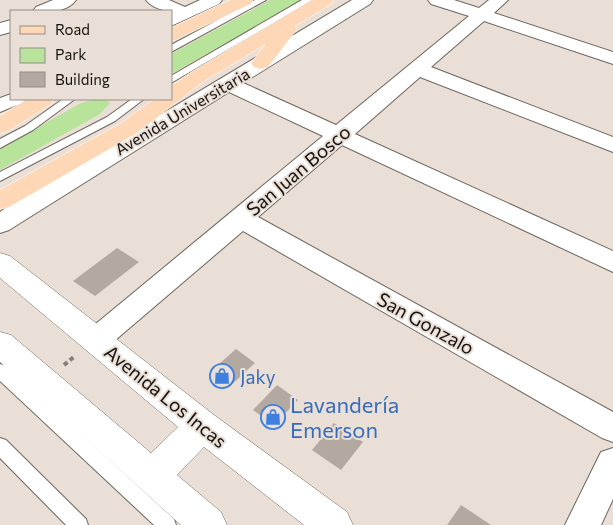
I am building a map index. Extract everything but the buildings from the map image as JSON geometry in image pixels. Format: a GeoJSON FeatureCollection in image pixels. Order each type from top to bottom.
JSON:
{"type":"FeatureCollection","features":[{"type":"Feature","properties":{"kind":"main road"},"geometry":{"type":"LineString","coordinates":[[172,28],[244,0]]}},
{"type":"Feature","properties":{"kind":"main road"},"geometry":{"type":"LineString","coordinates":[[172,36],[244,0]]}},
{"type":"Feature","properties":{"kind":"main road","name":"Avenida Universitaria"},"geometry":{"type":"LineString","coordinates":[[172,95],[197,76],[304,7],[325,0]]}},
{"type":"Feature","properties":{"kind":"main road"},"geometry":{"type":"LineString","coordinates":[[261,63],[304,7]]}},
{"type":"Feature","properties":{"kind":"main road"},"geometry":{"type":"LineString","coordinates":[[0,126],[41,100]]}},
{"type":"Feature","properties":{"kind":"main road","name":"Avenida Universitaria"},"geometry":{"type":"LineString","coordinates":[[0,201],[129,128],[167,100]]}},
{"type":"Feature","properties":{"kind":"main road","name":"Avenida Los Incas"},"geometry":{"type":"LineString","coordinates":[[0,264],[202,426],[334,525]]}},
{"type":"Feature","properties":{"kind":"main road"},"geometry":{"type":"LineString","coordinates":[[0,344],[42,383],[208,525]]}},
{"type":"Feature","properties":{"kind":"main road"},"geometry":{"type":"LineString","coordinates":[[152,476],[202,426]]}},
{"type":"Feature","properties":{"kind":"street"},"geometry":{"type":"LineString","coordinates":[[44,10],[67,0]]}},
{"type":"Feature","properties":{"kind":"street"},"geometry":{"type":"LineString","coordinates":[[155,0],[168,10]]}},
{"type":"Feature","properties":{"kind":"street"},"geometry":{"type":"LineString","coordinates":[[179,18],[213,0]]}},
{"type":"Feature","properties":{"kind":"street","name":"Avenida Universitaria"},"geometry":{"type":"LineString","coordinates":[[0,224],[16,212],[230,84],[364,0]]}},
{"type":"Feature","properties":{"kind":"street"},"geometry":{"type":"LineString","coordinates":[[437,0],[613,58]]}},
{"type":"Feature","properties":{"kind":"street","name":"San Juan Bosco"},"geometry":{"type":"LineString","coordinates":[[96,340],[499,0]]}},
{"type":"Feature","properties":{"kind":"street"},"geometry":{"type":"LineString","coordinates":[[418,69],[613,144]]}},
{"type":"Feature","properties":{"kind":"street"},"geometry":{"type":"LineString","coordinates":[[230,84],[613,262]]}},
{"type":"Feature","properties":{"kind":"street"},"geometry":{"type":"LineString","coordinates":[[0,106],[13,100]]}},
{"type":"Feature","properties":{"kind":"street","name":"San Gonzalo"},"geometry":{"type":"LineString","coordinates":[[240,218],[613,428]]}},
{"type":"Feature","properties":{"kind":"street"},"geometry":{"type":"LineString","coordinates":[[583,525],[613,463]]}},
{"type":"Feature","properties":{"kind":"lane"},"geometry":{"type":"LineString","coordinates":[[172,48],[262,0]]}},
{"type":"Feature","properties":{"kind":"lane"},"geometry":{"type":"LineString","coordinates":[[172,79],[304,7]]}},
{"type":"Feature","properties":{"kind":"lane"},"geometry":{"type":"LineString","coordinates":[[0,144],[69,100]]}},
{"type":"Feature","properties":{"kind":"lane"},"geometry":{"type":"LineString","coordinates":[[0,177],[110,119],[125,103]]}},
{"type":"Feature","properties":{"kind":"lane"},"geometry":{"type":"LineString","coordinates":[[0,371],[167,525]]}},
{"type":"Feature","properties":{"kind":"lane"},"geometry":{"type":"LineString","coordinates":[[0,446],[79,525]]}},
{"type":"Feature","properties":{"kind":"path"},"geometry":{"type":"LineString","coordinates":[[42,383],[96,340]]}},
{"type":"Feature","properties":{"kind":"green space"},"geometry":{"type":"Polygon","coordinates":[[[270,0],[302,0],[172,73],[172,53],[270,0]]]}},
{"type":"Feature","properties":{"kind":"green space"},"geometry":{"type":"Polygon","coordinates":[[[91,100],[106,100],[110,103],[100,114],[0,170],[0,149],[79,104],[91,100]]]}},
{"type":"Feature","properties":{"kind":"place","name":"Jaky"},"geometry":{"type":"Point","coordinates":[222,376]}},
{"type":"Feature","properties":{"kind":"place","name":"Lavandería Emerson"},"geometry":{"type":"Point","coordinates":[273,417]}}]}
